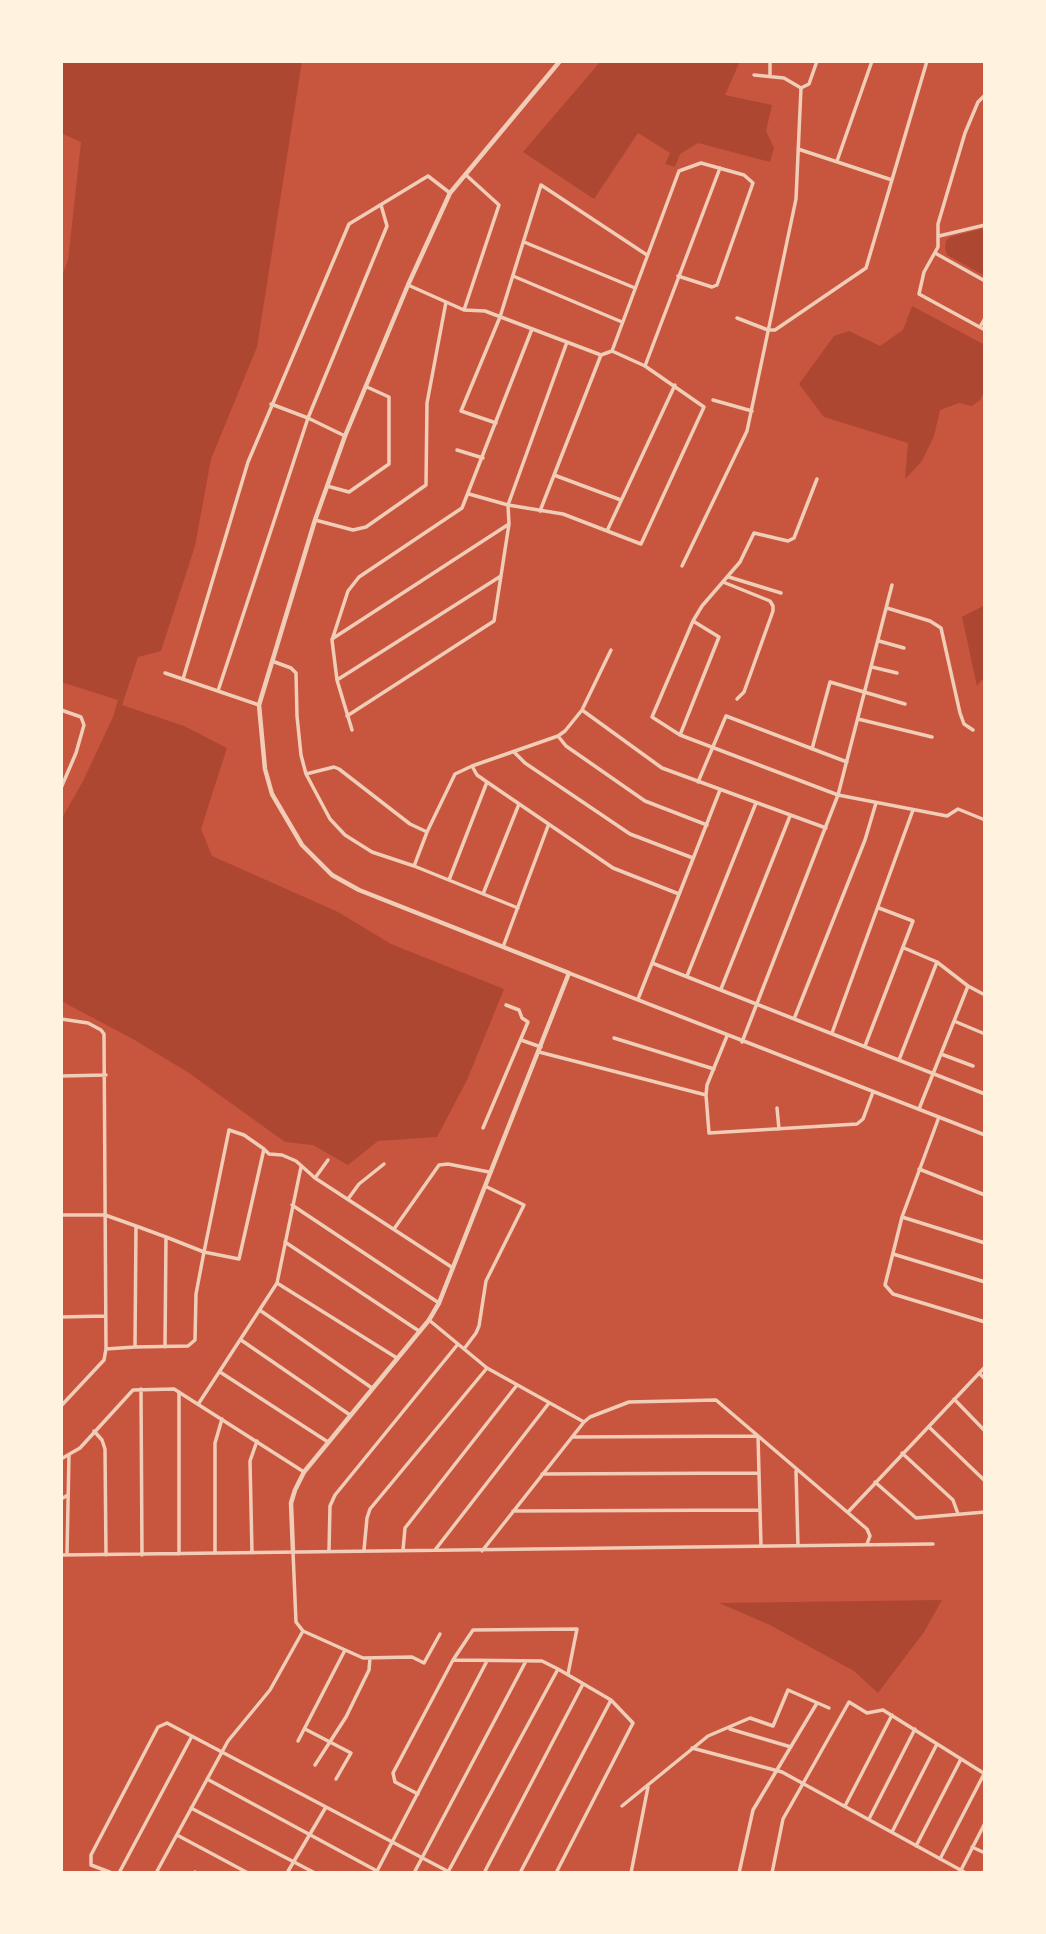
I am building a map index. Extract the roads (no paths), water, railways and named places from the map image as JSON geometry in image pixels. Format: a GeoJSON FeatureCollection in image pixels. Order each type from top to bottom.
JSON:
{"type":"FeatureCollection","features":[{"type":"Feature","properties":{"kind":"street"},"geometry":{"type":"LineString","coordinates":[[560,61],[450,193],[345,436],[315,520],[259,705],[265,769],[272,794],[302,845],[332,875],[359,890],[985,1135]]}},
{"type":"Feature","properties":{"kind":"street"},"geometry":{"type":"LineString","coordinates":[[770,61],[770,76]]}},
{"type":"Feature","properties":{"kind":"street"},"geometry":{"type":"LineString","coordinates":[[801,88],[809,84],[817,61]]}},
{"type":"Feature","properties":{"kind":"street"},"geometry":{"type":"LineString","coordinates":[[837,161],[872,61]]}},
{"type":"Feature","properties":{"kind":"street"},"geometry":{"type":"LineString","coordinates":[[737,318],[768,330],[775,330],[866,268],[927,61]]}},
{"type":"Feature","properties":{"kind":"street"},"geometry":{"type":"LineString","coordinates":[[754,75],[784,78],[801,88]]}},
{"type":"Feature","properties":{"kind":"street"},"geometry":{"type":"LineString","coordinates":[[682,566],[747,431],[752,411],[796,199],[801,88]]}},
{"type":"Feature","properties":{"kind":"street"},"geometry":{"type":"LineString","coordinates":[[985,95],[978,102],[965,133],[938,224],[939,236],[935,253],[924,272],[919,294],[982,328],[985,318]]}},
{"type":"Feature","properties":{"kind":"street"},"geometry":{"type":"LineString","coordinates":[[798,149],[892,180]]}},
{"type":"Feature","properties":{"kind":"street"},"geometry":{"type":"LineString","coordinates":[[611,351],[679,171],[701,163],[744,175],[753,183],[715,288],[678,276]]}},
{"type":"Feature","properties":{"kind":"street"},"geometry":{"type":"LineString","coordinates":[[645,366],[720,169]]}},
{"type":"Feature","properties":{"kind":"street"},"geometry":{"type":"LineString","coordinates":[[464,310],[499,205],[465,174]]}},
{"type":"Feature","properties":{"kind":"street"},"geometry":{"type":"LineString","coordinates":[[183,679],[248,462],[349,224],[428,176],[450,193]]}},
{"type":"Feature","properties":{"kind":"street"},"geometry":{"type":"LineString","coordinates":[[496,424],[461,411],[500,317],[541,185],[647,255]]}},
{"type":"Feature","properties":{"kind":"street"},"geometry":{"type":"LineString","coordinates":[[218,691],[308,418],[387,226],[381,205]]}},
{"type":"Feature","properties":{"kind":"street"},"geometry":{"type":"LineString","coordinates":[[939,236],[985,225]]}},
{"type":"Feature","properties":{"kind":"street"},"geometry":{"type":"LineString","coordinates":[[523,242],[635,288]]}},
{"type":"Feature","properties":{"kind":"street"},"geometry":{"type":"LineString","coordinates":[[935,253],[985,281]]}},
{"type":"Feature","properties":{"kind":"street"},"geometry":{"type":"LineString","coordinates":[[513,276],[622,321]]}},
{"type":"Feature","properties":{"kind":"street"},"geometry":{"type":"LineString","coordinates":[[408,285],[464,310],[485,311],[601,355],[611,351],[645,366],[704,407],[641,544],[563,514],[508,505],[469,494]]}},
{"type":"Feature","properties":{"kind":"street"},"geometry":{"type":"LineString","coordinates":[[315,520],[353,530],[366,527],[426,485],[427,403],[446,302]]}},
{"type":"Feature","properties":{"kind":"street"},"geometry":{"type":"LineString","coordinates":[[352,730],[337,680],[332,640],[340,610],[352,583],[462,508],[532,329]]}},
{"type":"Feature","properties":{"kind":"street"},"geometry":{"type":"LineString","coordinates":[[347,716],[494,621],[509,524],[508,505],[567,342]]}},
{"type":"Feature","properties":{"kind":"street"},"geometry":{"type":"LineString","coordinates":[[540,511],[601,355]]}},
{"type":"Feature","properties":{"kind":"street"},"geometry":{"type":"LineString","coordinates":[[607,531],[675,385]]}},
{"type":"Feature","properties":{"kind":"street"},"geometry":{"type":"LineString","coordinates":[[327,486],[349,492],[389,464],[389,397],[367,387]]}},
{"type":"Feature","properties":{"kind":"street"},"geometry":{"type":"LineString","coordinates":[[713,400],[752,411]]}},
{"type":"Feature","properties":{"kind":"street"},"geometry":{"type":"LineString","coordinates":[[271,404],[345,436]]}},
{"type":"Feature","properties":{"kind":"street"},"geometry":{"type":"LineString","coordinates":[[457,450],[483,458]]}},
{"type":"Feature","properties":{"kind":"street"},"geometry":{"type":"LineString","coordinates":[[554,475],[621,500]]}},
{"type":"Feature","properties":{"kind":"street"},"geometry":{"type":"LineString","coordinates":[[817,479],[794,538],[788,541],[754,533],[740,562],[702,606],[652,717],[680,735],[838,795],[947,816],[958,809],[985,820]]}},
{"type":"Feature","properties":{"kind":"street"},"geometry":{"type":"LineString","coordinates":[[332,640],[509,524]]}},
{"type":"Feature","properties":{"kind":"street"},"geometry":{"type":"LineString","coordinates":[[337,680],[501,576]]}},
{"type":"Feature","properties":{"kind":"street"},"geometry":{"type":"LineString","coordinates":[[729,577],[781,593]]}},
{"type":"Feature","properties":{"kind":"street"},"geometry":{"type":"LineString","coordinates":[[723,582],[770,601],[773,606],[744,692],[737,699]]}},
{"type":"Feature","properties":{"kind":"street"},"geometry":{"type":"LineString","coordinates":[[742,1042],[838,795],[892,585]]}},
{"type":"Feature","properties":{"kind":"street"},"geometry":{"type":"LineString","coordinates":[[887,608],[930,621],[941,628],[960,713],[964,724],[973,730]]}},
{"type":"Feature","properties":{"kind":"street"},"geometry":{"type":"LineString","coordinates":[[680,735],[719,637],[693,621]]}},
{"type":"Feature","properties":{"kind":"street"},"geometry":{"type":"LineString","coordinates":[[878,640],[904,648]]}},
{"type":"Feature","properties":{"kind":"street"},"geometry":{"type":"LineString","coordinates":[[414,866],[427,832],[455,775],[471,766],[558,736],[582,710],[611,650]]}},
{"type":"Feature","properties":{"kind":"street"},"geometry":{"type":"LineString","coordinates":[[272,661],[291,668],[296,673],[298,729],[306,774],[330,819],[345,835],[372,852],[518,908]]}},
{"type":"Feature","properties":{"kind":"street"},"geometry":{"type":"LineString","coordinates":[[872,666],[897,673]]}},
{"type":"Feature","properties":{"kind":"street"},"geometry":{"type":"LineString","coordinates":[[165,673],[259,705]]}},
{"type":"Feature","properties":{"kind":"street"},"geometry":{"type":"LineString","coordinates":[[812,749],[830,682],[905,704]]}},
{"type":"Feature","properties":{"kind":"street"},"geometry":{"type":"LineString","coordinates":[[61,710],[81,717],[84,725],[61,788]]}},
{"type":"Feature","properties":{"kind":"street"},"geometry":{"type":"LineString","coordinates":[[582,710],[662,768],[826,828]]}},
{"type":"Feature","properties":{"kind":"street"},"geometry":{"type":"LineString","coordinates":[[698,782],[726,716],[847,762]]}},
{"type":"Feature","properties":{"kind":"street"},"geometry":{"type":"LineString","coordinates":[[858,719],[932,737]]}},
{"type":"Feature","properties":{"kind":"street"},"geometry":{"type":"LineString","coordinates":[[558,736],[566,746],[645,801],[707,825]]}},
{"type":"Feature","properties":{"kind":"street"},"geometry":{"type":"LineString","coordinates":[[514,752],[630,834],[693,858]]}},
{"type":"Feature","properties":{"kind":"street"},"geometry":{"type":"LineString","coordinates":[[471,766],[486,782],[613,868],[679,894]]}},
{"type":"Feature","properties":{"kind":"street"},"geometry":{"type":"LineString","coordinates":[[306,774],[334,767],[339,769],[410,824],[427,832]]}},
{"type":"Feature","properties":{"kind":"street"},"geometry":{"type":"LineString","coordinates":[[449,880],[486,782]]}},
{"type":"Feature","properties":{"kind":"street"},"geometry":{"type":"LineString","coordinates":[[638,999],[720,790]]}},
{"type":"Feature","properties":{"kind":"street"},"geometry":{"type":"LineString","coordinates":[[687,976],[756,803]]}},
{"type":"Feature","properties":{"kind":"street"},"geometry":{"type":"LineString","coordinates":[[793,1019],[865,840],[876,803]]}},
{"type":"Feature","properties":{"kind":"street"},"geometry":{"type":"LineString","coordinates":[[483,894],[519,804]]}},
{"type":"Feature","properties":{"kind":"street"},"geometry":{"type":"LineString","coordinates":[[832,1033],[913,810]]}},
{"type":"Feature","properties":{"kind":"street"},"geometry":{"type":"LineString","coordinates":[[721,989],[791,815]]}},
{"type":"Feature","properties":{"kind":"street"},"geometry":{"type":"LineString","coordinates":[[503,947],[548,826]]}},
{"type":"Feature","properties":{"kind":"street"},"geometry":{"type":"LineString","coordinates":[[865,1046],[913,921],[879,908]]}},
{"type":"Feature","properties":{"kind":"street"},"geometry":{"type":"LineString","coordinates":[[904,948],[937,962],[968,986],[985,995]]}},
{"type":"Feature","properties":{"kind":"street"},"geometry":{"type":"LineString","coordinates":[[899,1060],[937,962]]}},
{"type":"Feature","properties":{"kind":"street"},"geometry":{"type":"LineString","coordinates":[[652,963],[985,1094]]}},
{"type":"Feature","properties":{"kind":"street"},"geometry":{"type":"LineString","coordinates":[[440,1634],[424,1663],[412,1657],[370,1658],[344,1652],[303,1631],[296,1622],[291,1503],[304,1472],[429,1320],[439,1303],[569,973]]}},
{"type":"Feature","properties":{"kind":"street"},"geometry":{"type":"LineString","coordinates":[[919,1110],[968,986]]}},
{"type":"Feature","properties":{"kind":"street"},"geometry":{"type":"LineString","coordinates":[[483,1128],[528,1022],[522,1018],[519,1010],[506,1005]]}},
{"type":"Feature","properties":{"kind":"street"},"geometry":{"type":"LineString","coordinates":[[61,1019],[88,1023],[104,1032],[106,1075],[106,1349],[104,1360],[61,1406]]}},
{"type":"Feature","properties":{"kind":"street"},"geometry":{"type":"LineString","coordinates":[[954,1021],[985,1034]]}},
{"type":"Feature","properties":{"kind":"street"},"geometry":{"type":"LineString","coordinates":[[727,1036],[706,1095],[709,1133],[857,1124],[863,1119],[873,1091]]}},
{"type":"Feature","properties":{"kind":"street"},"geometry":{"type":"LineString","coordinates":[[614,1038],[714,1069]]}},
{"type":"Feature","properties":{"kind":"street"},"geometry":{"type":"LineString","coordinates":[[521,1040],[540,1050],[706,1095]]}},
{"type":"Feature","properties":{"kind":"street"},"geometry":{"type":"LineString","coordinates":[[942,1054],[973,1066]]}},
{"type":"Feature","properties":{"kind":"street"},"geometry":{"type":"LineString","coordinates":[[61,1076],[106,1075]]}},
{"type":"Feature","properties":{"kind":"street"},"geometry":{"type":"LineString","coordinates":[[777,1108],[779,1129]]}},
{"type":"Feature","properties":{"kind":"street"},"geometry":{"type":"LineString","coordinates":[[939,1117],[902,1217],[885,1285],[893,1294],[985,1322]]}},
{"type":"Feature","properties":{"kind":"street"},"geometry":{"type":"LineString","coordinates":[[106,1349],[188,1346],[195,1340],[196,1294],[229,1130],[244,1135],[269,1154],[291,1158],[315,1178],[453,1268]]}},
{"type":"Feature","properties":{"kind":"street"},"geometry":{"type":"LineString","coordinates":[[61,1214],[105,1214],[204,1251],[239,1259],[264,1149]]}},
{"type":"Feature","properties":{"kind":"street"},"geometry":{"type":"LineString","coordinates":[[315,1178],[328,1160]]}},
{"type":"Feature","properties":{"kind":"street"},"geometry":{"type":"LineString","coordinates":[[348,1199],[359,1184],[384,1164]]}},
{"type":"Feature","properties":{"kind":"street"},"geometry":{"type":"LineString","coordinates":[[394,1229],[439,1165],[448,1164],[489,1172]]}},
{"type":"Feature","properties":{"kind":"street"},"geometry":{"type":"LineString","coordinates":[[199,1403],[277,1283],[301,1167]]}},
{"type":"Feature","properties":{"kind":"street"},"geometry":{"type":"LineString","coordinates":[[919,1169],[985,1195]]}},
{"type":"Feature","properties":{"kind":"street"},"geometry":{"type":"LineString","coordinates":[[464,1349],[479,1326],[486,1281],[524,1205],[484,1186]]}},
{"type":"Feature","properties":{"kind":"street"},"geometry":{"type":"LineString","coordinates":[[292,1205],[439,1303]]}},
{"type":"Feature","properties":{"kind":"street"},"geometry":{"type":"LineString","coordinates":[[902,1217],[985,1242]]}},
{"type":"Feature","properties":{"kind":"street"},"geometry":{"type":"LineString","coordinates":[[135,1347],[136,1226]]}},
{"type":"Feature","properties":{"kind":"street"},"geometry":{"type":"LineString","coordinates":[[165,1347],[166,1237]]}},
{"type":"Feature","properties":{"kind":"street"},"geometry":{"type":"LineString","coordinates":[[285,1242],[419,1331]]}},
{"type":"Feature","properties":{"kind":"street"},"geometry":{"type":"LineString","coordinates":[[893,1254],[985,1282]]}},
{"type":"Feature","properties":{"kind":"street"},"geometry":{"type":"LineString","coordinates":[[277,1283],[397,1358]]}},
{"type":"Feature","properties":{"kind":"street"},"geometry":{"type":"LineString","coordinates":[[261,1311],[372,1388]]}},
{"type":"Feature","properties":{"kind":"street"},"geometry":{"type":"LineString","coordinates":[[61,1317],[105,1316]]}},
{"type":"Feature","properties":{"kind":"street"},"geometry":{"type":"LineString","coordinates":[[429,1320],[487,1367],[584,1422]]}},
{"type":"Feature","properties":{"kind":"street"},"geometry":{"type":"LineString","coordinates":[[241,1340],[350,1415]]}},
{"type":"Feature","properties":{"kind":"street"},"geometry":{"type":"LineString","coordinates":[[329,1551],[330,1506],[335,1495],[458,1344]]}},
{"type":"Feature","properties":{"kind":"street"},"geometry":{"type":"LineString","coordinates":[[365,1551],[370,1509],[487,1367]]}},
{"type":"Feature","properties":{"kind":"street"},"geometry":{"type":"LineString","coordinates":[[848,1512],[985,1367]]}},
{"type":"Feature","properties":{"kind":"street"},"geometry":{"type":"LineString","coordinates":[[220,1372],[328,1442]]}},
{"type":"Feature","properties":{"kind":"street"},"geometry":{"type":"LineString","coordinates":[[979,1373],[985,1378]]}},
{"type":"Feature","properties":{"kind":"street"},"geometry":{"type":"LineString","coordinates":[[403,1550],[405,1528],[517,1385]]}},
{"type":"Feature","properties":{"kind":"street"},"geometry":{"type":"LineString","coordinates":[[61,1459],[80,1448],[128,1393],[141,1388],[173,1389],[304,1472]]}},
{"type":"Feature","properties":{"kind":"street"},"geometry":{"type":"LineString","coordinates":[[141,1388],[142,1555]]}},
{"type":"Feature","properties":{"kind":"street"},"geometry":{"type":"LineString","coordinates":[[179,1392],[179,1554]]}},
{"type":"Feature","properties":{"kind":"street"},"geometry":{"type":"LineString","coordinates":[[954,1399],[985,1431]]}},
{"type":"Feature","properties":{"kind":"street"},"geometry":{"type":"LineString","coordinates":[[482,1551],[590,1417],[629,1402],[716,1400],[869,1532],[867,1544]]}},
{"type":"Feature","properties":{"kind":"street"},"geometry":{"type":"LineString","coordinates":[[435,1550],[549,1403]]}},
{"type":"Feature","properties":{"kind":"street"},"geometry":{"type":"LineString","coordinates":[[215,1553],[215,1443],[222,1419]]}},
{"type":"Feature","properties":{"kind":"street"},"geometry":{"type":"LineString","coordinates":[[928,1426],[985,1482]]}},
{"type":"Feature","properties":{"kind":"street"},"geometry":{"type":"LineString","coordinates":[[94,1431],[102,1440],[105,1449],[106,1555]]}},
{"type":"Feature","properties":{"kind":"street"},"geometry":{"type":"LineString","coordinates":[[572,1437],[758,1436]]}},
{"type":"Feature","properties":{"kind":"street"},"geometry":{"type":"LineString","coordinates":[[758,1436],[761,1546]]}},
{"type":"Feature","properties":{"kind":"street"},"geometry":{"type":"LineString","coordinates":[[252,1553],[250,1461],[257,1441]]}},
{"type":"Feature","properties":{"kind":"street"},"geometry":{"type":"LineString","coordinates":[[902,1453],[953,1500],[958,1514]]}},
{"type":"Feature","properties":{"kind":"street"},"geometry":{"type":"LineString","coordinates":[[67,1555],[69,1455]]}},
{"type":"Feature","properties":{"kind":"street"},"geometry":{"type":"LineString","coordinates":[[796,1470],[798,1546]]}},
{"type":"Feature","properties":{"kind":"street"},"geometry":{"type":"LineString","coordinates":[[542,1474],[759,1473]]}},
{"type":"Feature","properties":{"kind":"street"},"geometry":{"type":"LineString","coordinates":[[875,1482],[916,1518],[985,1512]]}},
{"type":"Feature","properties":{"kind":"street"},"geometry":{"type":"LineString","coordinates":[[61,1499],[68,1495]]}},
{"type":"Feature","properties":{"kind":"street"},"geometry":{"type":"LineString","coordinates":[[513,1511],[760,1510]]}},
{"type":"Feature","properties":{"kind":"street"},"geometry":{"type":"LineString","coordinates":[[61,1555],[933,1544]]}},
{"type":"Feature","properties":{"kind":"street"},"geometry":{"type":"LineString","coordinates":[[418,1794],[395,1782],[393,1773],[453,1660],[473,1630],[577,1629],[568,1675]]}},
{"type":"Feature","properties":{"kind":"street"},"geometry":{"type":"LineString","coordinates":[[156,1873],[228,1741],[270,1690],[303,1631]]}},
{"type":"Feature","properties":{"kind":"street"},"geometry":{"type":"LineString","coordinates":[[298,1741],[344,1652]]}},
{"type":"Feature","properties":{"kind":"street"},"geometry":{"type":"LineString","coordinates":[[315,1765],[331,1742],[368,1674],[370,1658]]}},
{"type":"Feature","properties":{"kind":"street"},"geometry":{"type":"LineString","coordinates":[[453,1660],[542,1661],[611,1700],[633,1723],[556,1873]]}},
{"type":"Feature","properties":{"kind":"street"},"geometry":{"type":"LineString","coordinates":[[207,1779],[377,1872],[488,1661]]}},
{"type":"Feature","properties":{"kind":"street"},"geometry":{"type":"LineString","coordinates":[[414,1873],[526,1661]]}},
{"type":"Feature","properties":{"kind":"street"},"geometry":{"type":"LineString","coordinates":[[112,1873],[91,1865],[91,1855],[158,1727],[167,1723],[449,1872],[558,1669]]}},
{"type":"Feature","properties":{"kind":"street"},"geometry":{"type":"LineString","coordinates":[[484,1873],[583,1684]]}},
{"type":"Feature","properties":{"kind":"street"},"geometry":{"type":"LineString","coordinates":[[622,1806],[708,1736],[751,1718],[773,1726],[788,1690],[830,1708]]}},
{"type":"Feature","properties":{"kind":"street"},"geometry":{"type":"LineString","coordinates":[[520,1873],[611,1700]]}},
{"type":"Feature","properties":{"kind":"street"},"geometry":{"type":"LineString","coordinates":[[772,1873],[783,1819],[849,1702],[867,1713],[883,1710],[984,1774],[940,1859]]}},
{"type":"Feature","properties":{"kind":"street"},"geometry":{"type":"LineString","coordinates":[[739,1873],[753,1810],[817,1703]]}},
{"type":"Feature","properties":{"kind":"street"},"geometry":{"type":"LineString","coordinates":[[845,1806],[892,1715]]}},
{"type":"Feature","properties":{"kind":"street"},"geometry":{"type":"LineString","coordinates":[[728,1728],[792,1747]]}},
{"type":"Feature","properties":{"kind":"street"},"geometry":{"type":"LineString","coordinates":[[304,1729],[351,1753],[336,1779]]}},
{"type":"Feature","properties":{"kind":"street"},"geometry":{"type":"LineString","coordinates":[[869,1819],[915,1730]]}},
{"type":"Feature","properties":{"kind":"street"},"geometry":{"type":"LineString","coordinates":[[119,1873],[191,1736]]}},
{"type":"Feature","properties":{"kind":"street"},"geometry":{"type":"LineString","coordinates":[[892,1832],[937,1744]]}},
{"type":"Feature","properties":{"kind":"street"},"geometry":{"type":"LineString","coordinates":[[692,1748],[776,1770],[967,1873]]}},
{"type":"Feature","properties":{"kind":"street"},"geometry":{"type":"LineString","coordinates":[[916,1846],[961,1759]]}},
{"type":"Feature","properties":{"kind":"street"},"geometry":{"type":"LineString","coordinates":[[631,1873],[648,1785]]}},
{"type":"Feature","properties":{"kind":"street"},"geometry":{"type":"LineString","coordinates":[[287,1873],[326,1807]]}},
{"type":"Feature","properties":{"kind":"street"},"geometry":{"type":"LineString","coordinates":[[191,1808],[315,1873]]}},
{"type":"Feature","properties":{"kind":"street"},"geometry":{"type":"LineString","coordinates":[[961,1870],[985,1823]]}},
{"type":"Feature","properties":{"kind":"street"},"geometry":{"type":"LineString","coordinates":[[177,1835],[248,1873]]}},
{"type":"Feature","properties":{"kind":"street"},"geometry":{"type":"LineString","coordinates":[[972,1847],[985,1853]]}}]}
